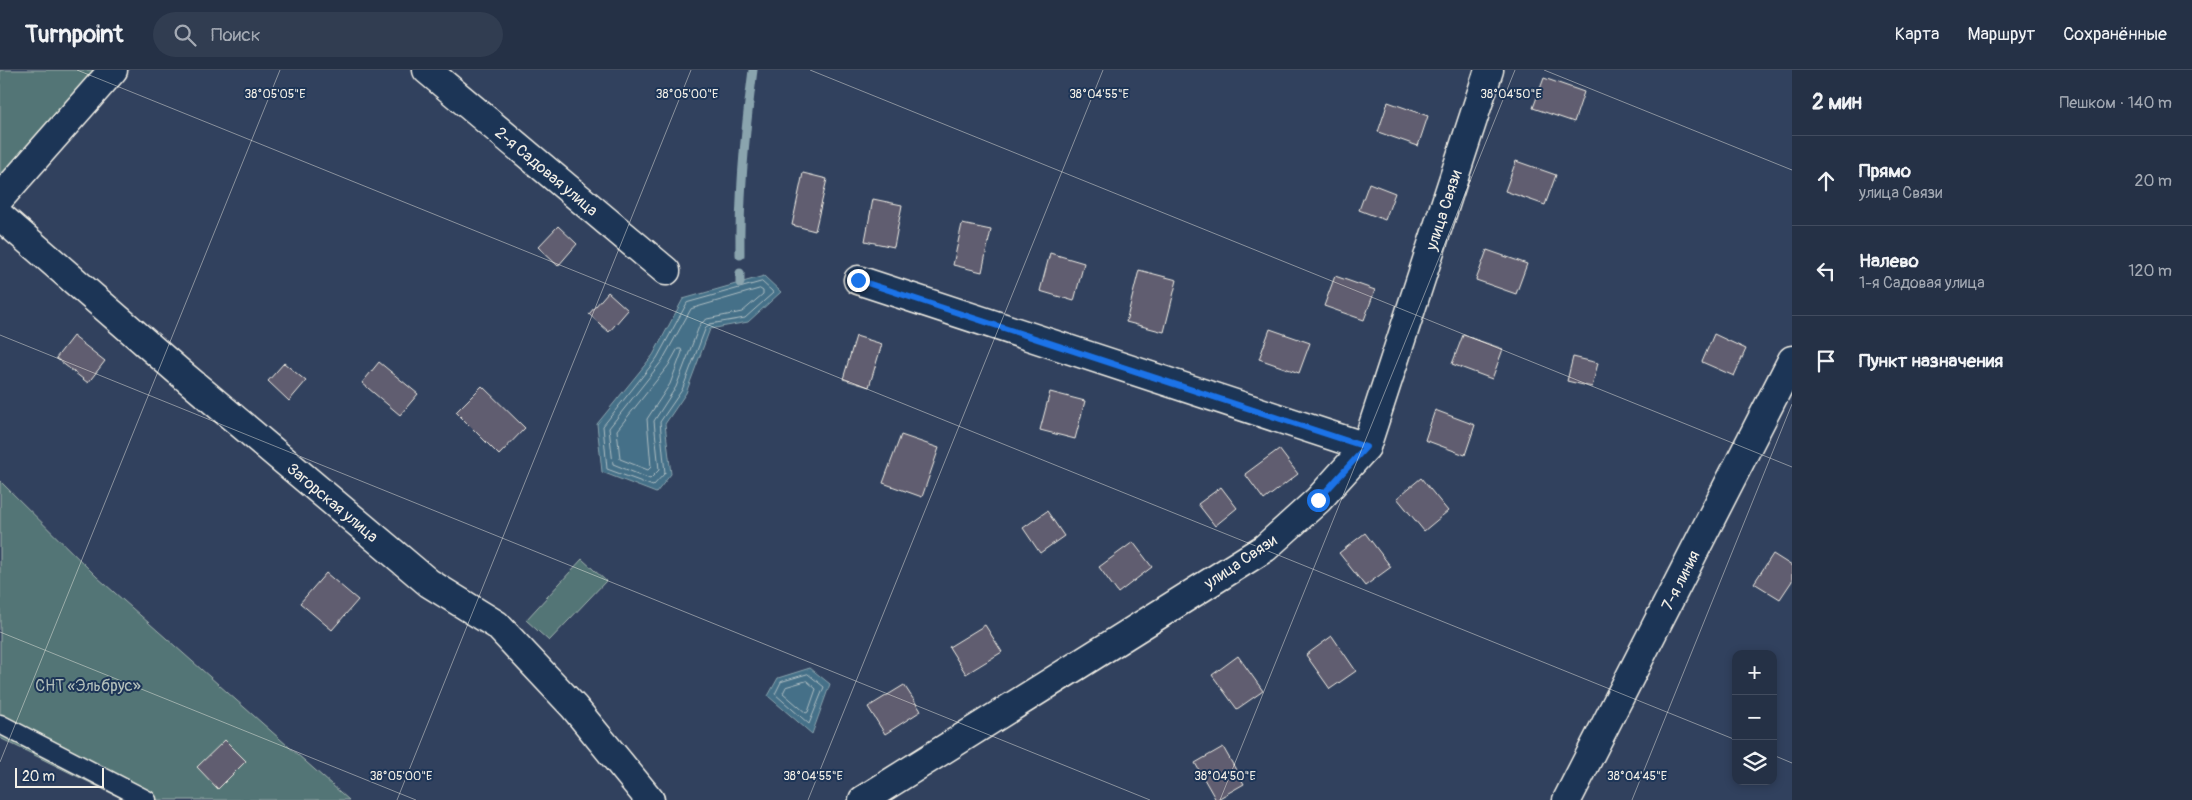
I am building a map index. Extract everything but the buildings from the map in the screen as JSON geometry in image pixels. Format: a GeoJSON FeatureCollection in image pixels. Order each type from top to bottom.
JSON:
{"type":"FeatureCollection","features":[{"type":"Feature","properties":{"kind":"street"},"geometry":{"type":"LineString","coordinates":[[0,198],[113,70]]}},
{"type":"Feature","properties":{"kind":"street","name":"2-я Садовая улица"},"geometry":{"type":"LineString","coordinates":[[428,70],[666,271]]}},
{"type":"Feature","properties":{"kind":"street","name":"улица Связи"},"geometry":{"type":"LineString","coordinates":[[862,800],[1265,548],[1318,500],[1366,447],[1489,70]]}},
{"type":"Feature","properties":{"kind":"street","name":"Загорская улица"},"geometry":{"type":"LineString","coordinates":[[0,216],[178,371],[429,583],[497,625],[574,707],[650,800]]}},
{"type":"Feature","properties":{"kind":"street"},"geometry":{"type":"LineString","coordinates":[[858,280],[1366,447]]}},
{"type":"Feature","properties":{"kind":"street","name":"7-я линия"},"geometry":{"type":"LineString","coordinates":[[1567,800],[1792,360]]}},
{"type":"Feature","properties":{"kind":"lane"},"geometry":{"type":"LineString","coordinates":[[0,724],[147,800]]}},
{"type":"Feature","properties":{"kind":"lane"},"geometry":{"type":"LineString","coordinates":[[106,779],[123,800]]}},
{"type":"Feature","properties":{"kind":"green space"},"geometry":{"type":"Polygon","coordinates":[[[0,70],[112,70],[0,197],[0,70]]]}},
{"type":"Feature","properties":{"kind":"green space","name":"СНТ «Эльбрус»"},"geometry":{"type":"Polygon","coordinates":[[[0,481],[97,577],[349,800],[125,800],[0,738],[0,481]]]}},
{"type":"Feature","properties":{"kind":"green space"},"geometry":{"type":"Polygon","coordinates":[[[582,559],[606,581],[549,641],[526,620],[582,559]]]}},
{"type":"Feature","properties":{"kind":"water"},"geometry":{"type":"Polygon","coordinates":[[[764,276],[781,292],[748,322],[710,329],[686,393],[665,424],[671,474],[656,493],[602,472],[597,424],[653,355],[683,299],[764,276]]]}},
{"type":"Feature","properties":{"kind":"water"},"geometry":{"type":"Polygon","coordinates":[[[810,668],[830,684],[812,734],[768,696],[778,678],[810,668]]]}},
{"type":"Feature","properties":{"kind":"waterway"},"geometry":{"type":"LineString","coordinates":[[740,255],[743,162],[753,70]]}},
{"type":"Feature","properties":{"kind":"waterway"},"geometry":{"type":"LineString","coordinates":[[740,273],[740,283]]}},
{"type":"Feature","properties":{"kind":"route"},"geometry":{"type":"LineString","coordinates":[[858,280],[1366,447],[1318,500]]}}]}
